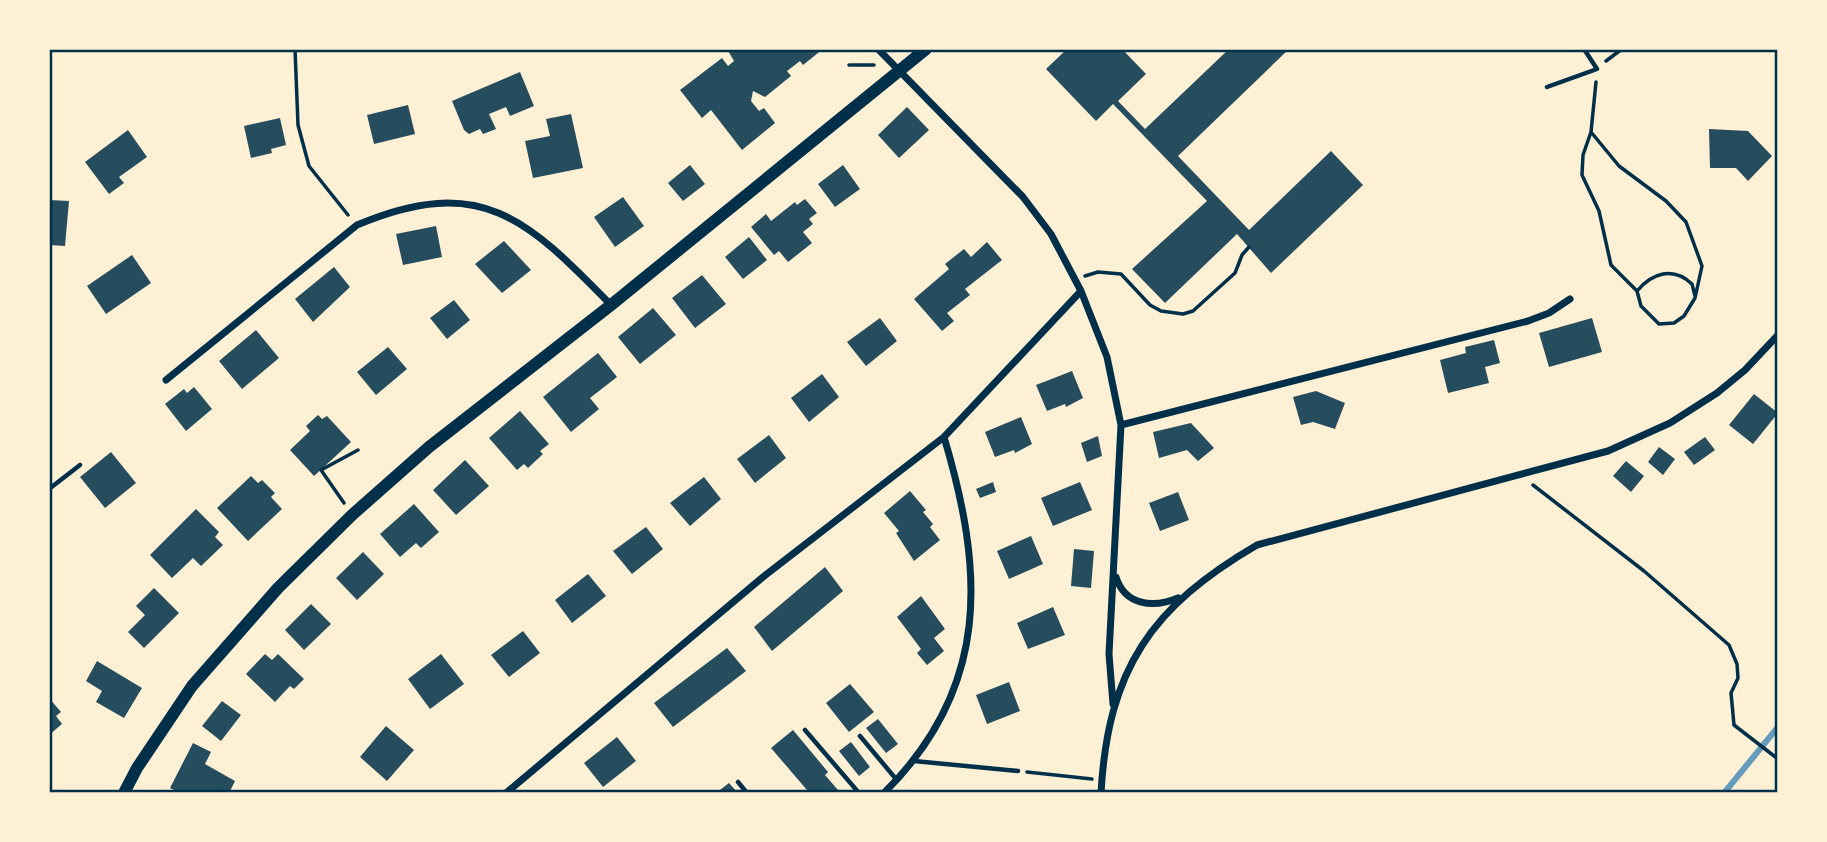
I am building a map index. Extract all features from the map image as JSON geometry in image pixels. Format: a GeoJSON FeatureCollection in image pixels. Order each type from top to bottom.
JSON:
{"type":"FeatureCollection","features":[{"type":"Feature","properties":{"kind":"main road"},"geometry":{"type":"LineString","coordinates":[[124,793],[137,768],[192,686],[278,588],[352,515],[429,447],[611,305],[897,68],[926,49]]}},
{"type":"Feature","properties":{"kind":"street"},"geometry":{"type":"LineString","coordinates":[[878,49],[1023,197],[1051,234],[1081,291],[1107,357],[1121,425],[1109,654],[1113,704]]}},
{"type":"Feature","properties":{"kind":"street"},"geometry":{"type":"LineString","coordinates":[[166,380],[356,225],[388,212],[430,204],[465,204],[491,209],[520,222],[553,246],[611,305]]}},
{"type":"Feature","properties":{"kind":"street"},"geometry":{"type":"LineString","coordinates":[[506,793],[763,577],[944,437],[1081,291]]}},
{"type":"Feature","properties":{"kind":"street"},"geometry":{"type":"LineString","coordinates":[[1121,425],[1528,321],[1549,313],[1570,299]]}},
{"type":"Feature","properties":{"kind":"street"},"geometry":{"type":"LineString","coordinates":[[1101,793],[1103,750],[1113,704],[1146,640],[1181,596],[1213,570],[1257,545],[1608,451],[1670,423],[1717,393],[1745,370],[1778,335]]}},
{"type":"Feature","properties":{"kind":"street"},"geometry":{"type":"LineString","coordinates":[[884,793],[914,761],[940,720],[966,651],[973,573],[965,515],[944,437]]}},
{"type":"Feature","properties":{"kind":"street"},"geometry":{"type":"LineString","coordinates":[[1115,563],[1121,589],[1136,600],[1162,604],[1181,596]]}},
{"type":"Feature","properties":{"kind":"lane"},"geometry":{"type":"LineString","coordinates":[[1547,87],[1597,69],[1584,49]]}},
{"type":"Feature","properties":{"kind":"lane"},"geometry":{"type":"LineString","coordinates":[[49,489],[80,465]]}},
{"type":"Feature","properties":{"kind":"lane"},"geometry":{"type":"LineString","coordinates":[[805,730],[859,793]]}},
{"type":"Feature","properties":{"kind":"lane"},"geometry":{"type":"LineString","coordinates":[[860,737],[897,780]]}},
{"type":"Feature","properties":{"kind":"lane"},"geometry":{"type":"LineString","coordinates":[[914,761],[1018,771]]}},
{"type":"Feature","properties":{"kind":"lane"},"geometry":{"type":"LineString","coordinates":[[738,782],[747,793]]}},
{"type":"Feature","properties":{"kind":"path"},"geometry":{"type":"LineString","coordinates":[[295,49],[298,125],[309,166],[356,225]]}},
{"type":"Feature","properties":{"kind":"path"},"geometry":{"type":"LineString","coordinates":[[1591,132],[1619,166],[1666,201],[1686,222],[1702,266],[1695,298],[1684,316],[1674,323],[1659,324],[1641,306],[1637,292],[1611,265],[1599,211],[1582,175],[1583,155],[1591,132],[1597,69],[1622,49]]}},
{"type":"Feature","properties":{"kind":"path"},"geometry":{"type":"LineString","coordinates":[[849,65],[897,68]]}},
{"type":"Feature","properties":{"kind":"path"},"geometry":{"type":"LineString","coordinates":[[1073,279],[1098,272],[1121,275],[1150,305],[1161,312],[1183,314],[1193,311],[1236,273],[1242,255],[1249,247]]}},
{"type":"Feature","properties":{"kind":"path"},"geometry":{"type":"LineString","coordinates":[[1637,292],[1647,279],[1657,274],[1671,274],[1692,284],[1695,298]]}},
{"type":"Feature","properties":{"kind":"path"},"geometry":{"type":"LineString","coordinates":[[352,515],[321,470],[358,450]]}},
{"type":"Feature","properties":{"kind":"path"},"geometry":{"type":"LineString","coordinates":[[1526,473],[1530,483],[1543,495],[1644,571],[1729,645],[1737,664],[1738,678],[1731,693],[1734,725],[1778,759]]}},
{"type":"Feature","properties":{"kind":"path"},"geometry":{"type":"LineString","coordinates":[[1018,771],[1101,780]]}},
{"type":"Feature","properties":{"kind":"building"},"geometry":{"type":"Polygon","coordinates":[[[727,49],[823,49],[803,65],[800,61],[787,71],[791,76],[765,97],[753,91],[751,101],[759,111],[764,108],[775,123],[742,150],[711,110],[702,118],[680,90],[722,58],[728,66],[734,61],[727,49]]]}},
{"type":"Feature","properties":{"kind":"building"},"geometry":{"type":"Polygon","coordinates":[[[1067,49],[1122,49],[1146,74],[1118,101],[1145,129],[1229,49],[1289,49],[1178,156],[1249,230],[1331,151],[1363,185],[1271,273],[1237,234],[1165,303],[1132,269],[1207,201],[1113,104],[1096,121],[1046,69],[1067,49]]]}},
{"type":"Feature","properties":{"kind":"building"},"geometry":{"type":"Polygon","coordinates":[[[520,72],[534,106],[510,116],[506,107],[489,114],[496,129],[483,134],[480,129],[469,134],[464,130],[452,101],[520,72]]]}},
{"type":"Feature","properties":{"kind":"building"},"geometry":{"type":"Polygon","coordinates":[[[408,105],[415,134],[374,144],[367,115],[408,105]]]}},
{"type":"Feature","properties":{"kind":"building"},"geometry":{"type":"Polygon","coordinates":[[[907,107],[929,130],[899,158],[878,135],[907,107]]]}},
{"type":"Feature","properties":{"kind":"building"},"geometry":{"type":"Polygon","coordinates":[[[571,114],[583,168],[533,178],[525,141],[550,136],[546,119],[571,114]]]}},
{"type":"Feature","properties":{"kind":"building"},"geometry":{"type":"Polygon","coordinates":[[[280,118],[286,145],[271,149],[272,153],[251,158],[244,126],[280,118]]]}},
{"type":"Feature","properties":{"kind":"building"},"geometry":{"type":"Polygon","coordinates":[[[1709,129],[1748,131],[1772,156],[1748,181],[1736,168],[1710,168],[1709,129]]]}},
{"type":"Feature","properties":{"kind":"building"},"geometry":{"type":"Polygon","coordinates":[[[128,130],[147,157],[119,177],[124,183],[109,194],[85,162],[128,130]]]}},
{"type":"Feature","properties":{"kind":"building"},"geometry":{"type":"Polygon","coordinates":[[[690,165],[705,184],[683,201],[668,183],[690,165]]]}},
{"type":"Feature","properties":{"kind":"building"},"geometry":{"type":"Polygon","coordinates":[[[843,165],[860,189],[835,207],[818,184],[843,165]]]}},
{"type":"Feature","properties":{"kind":"building"},"geometry":{"type":"Polygon","coordinates":[[[623,197],[644,226],[615,247],[594,217],[623,197]]]}},
{"type":"Feature","properties":{"kind":"building"},"geometry":{"type":"Polygon","coordinates":[[[805,199],[817,213],[809,219],[813,224],[803,232],[812,243],[788,262],[779,251],[774,255],[751,227],[766,214],[771,221],[795,202],[797,205],[805,199]]]}},
{"type":"Feature","properties":{"kind":"building"},"geometry":{"type":"Polygon","coordinates":[[[49,200],[69,201],[65,246],[49,245],[49,200]]]}},
{"type":"Feature","properties":{"kind":"building"},"geometry":{"type":"Polygon","coordinates":[[[436,226],[442,257],[403,265],[396,234],[436,226]]]}},
{"type":"Feature","properties":{"kind":"building"},"geometry":{"type":"Polygon","coordinates":[[[749,237],[767,260],[743,279],[725,257],[749,237]]]}},
{"type":"Feature","properties":{"kind":"building"},"geometry":{"type":"Polygon","coordinates":[[[504,241],[531,270],[502,293],[475,264],[504,241]]]}},
{"type":"Feature","properties":{"kind":"building"},"geometry":{"type":"Polygon","coordinates":[[[987,242],[1002,260],[965,289],[970,295],[947,313],[954,321],[942,331],[914,299],[949,269],[945,264],[964,249],[971,257],[987,242]]]}},
{"type":"Feature","properties":{"kind":"building"},"geometry":{"type":"Polygon","coordinates":[[[132,255],[151,283],[106,314],[87,286],[132,255]]]}},
{"type":"Feature","properties":{"kind":"building"},"geometry":{"type":"Polygon","coordinates":[[[334,267],[350,287],[313,322],[295,299],[334,267]]]}},
{"type":"Feature","properties":{"kind":"building"},"geometry":{"type":"Polygon","coordinates":[[[702,275],[726,304],[695,328],[672,298],[702,275]]]}},
{"type":"Feature","properties":{"kind":"building"},"geometry":{"type":"Polygon","coordinates":[[[454,300],[470,320],[447,339],[430,318],[454,300]]]}},
{"type":"Feature","properties":{"kind":"building"},"geometry":{"type":"Polygon","coordinates":[[[653,308],[676,335],[640,364],[618,337],[653,308]]]}},
{"type":"Feature","properties":{"kind":"building"},"geometry":{"type":"Polygon","coordinates":[[[880,318],[897,341],[866,366],[847,342],[880,318]]]}},
{"type":"Feature","properties":{"kind":"building"},"geometry":{"type":"Polygon","coordinates":[[[1592,318],[1602,352],[1549,367],[1539,333],[1592,318]]]}},
{"type":"Feature","properties":{"kind":"building"},"geometry":{"type":"Polygon","coordinates":[[[256,330],[279,358],[242,389],[219,361],[256,330]]]}},
{"type":"Feature","properties":{"kind":"building"},"geometry":{"type":"Polygon","coordinates":[[[1494,340],[1500,363],[1485,367],[1489,383],[1448,393],[1440,360],[1466,353],[1465,347],[1494,340]]]}},
{"type":"Feature","properties":{"kind":"building"},"geometry":{"type":"Polygon","coordinates":[[[388,347],[407,369],[376,395],[357,372],[388,347]]]}},
{"type":"Feature","properties":{"kind":"building"},"geometry":{"type":"Polygon","coordinates":[[[598,353],[617,377],[590,398],[599,409],[571,432],[543,397],[598,353]]]}},
{"type":"Feature","properties":{"kind":"building"},"geometry":{"type":"Polygon","coordinates":[[[1072,371],[1083,398],[1066,407],[1065,404],[1047,411],[1036,385],[1072,371]]]}},
{"type":"Feature","properties":{"kind":"building"},"geometry":{"type":"Polygon","coordinates":[[[822,374],[839,397],[809,422],[791,398],[822,374]]]}},
{"type":"Feature","properties":{"kind":"building"},"geometry":{"type":"Polygon","coordinates":[[[194,387],[212,409],[186,431],[165,404],[184,389],[187,393],[194,387]]]}},
{"type":"Feature","properties":{"kind":"building"},"geometry":{"type":"Polygon","coordinates":[[[1316,391],[1345,403],[1335,429],[1313,422],[1301,425],[1293,397],[1316,391]]]}},
{"type":"Feature","properties":{"kind":"building"},"geometry":{"type":"Polygon","coordinates":[[[1754,394],[1778,413],[1753,444],[1729,425],[1754,394]]]}},
{"type":"Feature","properties":{"kind":"building"},"geometry":{"type":"Polygon","coordinates":[[[520,411],[549,444],[540,451],[543,454],[528,468],[524,464],[517,470],[489,438],[520,411]]]}},
{"type":"Feature","properties":{"kind":"building"},"geometry":{"type":"Polygon","coordinates":[[[318,415],[322,419],[327,416],[351,442],[314,476],[290,450],[310,431],[306,426],[318,415]]]}},
{"type":"Feature","properties":{"kind":"building"},"geometry":{"type":"Polygon","coordinates":[[[1021,417],[1032,444],[1015,453],[1014,450],[995,457],[985,432],[1021,417]]]}},
{"type":"Feature","properties":{"kind":"building"},"geometry":{"type":"Polygon","coordinates":[[[1191,423],[1214,448],[1198,461],[1187,450],[1159,458],[1153,432],[1191,423]]]}},
{"type":"Feature","properties":{"kind":"building"},"geometry":{"type":"Polygon","coordinates":[[[769,435],[786,458],[755,483],[737,459],[769,435]]]}},
{"type":"Feature","properties":{"kind":"building"},"geometry":{"type":"Polygon","coordinates":[[[1098,436],[1102,456],[1087,462],[1081,443],[1098,436]]]}},
{"type":"Feature","properties":{"kind":"building"},"geometry":{"type":"Polygon","coordinates":[[[1705,437],[1715,450],[1694,465],[1684,452],[1705,437]]]}},
{"type":"Feature","properties":{"kind":"building"},"geometry":{"type":"Polygon","coordinates":[[[1659,447],[1675,459],[1663,475],[1648,462],[1659,447]]]}},
{"type":"Feature","properties":{"kind":"building"},"geometry":{"type":"Polygon","coordinates":[[[111,452],[136,483],[105,508],[80,477],[111,452]]]}},
{"type":"Feature","properties":{"kind":"building"},"geometry":{"type":"Polygon","coordinates":[[[465,460],[489,486],[456,515],[433,490],[465,460]]]}},
{"type":"Feature","properties":{"kind":"building"},"geometry":{"type":"Polygon","coordinates":[[[1626,461],[1644,476],[1631,492],[1613,476],[1626,461]]]}},
{"type":"Feature","properties":{"kind":"building"},"geometry":{"type":"Polygon","coordinates":[[[251,476],[258,483],[262,480],[275,493],[271,497],[282,509],[248,541],[217,508],[251,476]]]}},
{"type":"Feature","properties":{"kind":"building"},"geometry":{"type":"Polygon","coordinates":[[[704,477],[721,499],[690,526],[670,503],[704,477]]]}},
{"type":"Feature","properties":{"kind":"building"},"geometry":{"type":"Polygon","coordinates":[[[993,482],[996,492],[980,498],[976,489],[993,482]]]}},
{"type":"Feature","properties":{"kind":"building"},"geometry":{"type":"Polygon","coordinates":[[[1080,482],[1092,510],[1053,526],[1041,498],[1080,482]]]}},
{"type":"Feature","properties":{"kind":"building"},"geometry":{"type":"Polygon","coordinates":[[[910,491],[926,510],[923,512],[933,524],[930,527],[940,540],[914,561],[896,533],[899,531],[884,513],[910,491]]]}},
{"type":"Feature","properties":{"kind":"building"},"geometry":{"type":"Polygon","coordinates":[[[1178,492],[1189,520],[1160,531],[1149,503],[1178,492]]]}},
{"type":"Feature","properties":{"kind":"building"},"geometry":{"type":"Polygon","coordinates":[[[414,504],[439,532],[421,548],[416,543],[400,557],[380,534],[414,504]]]}},
{"type":"Feature","properties":{"kind":"building"},"geometry":{"type":"Polygon","coordinates":[[[196,509],[219,532],[215,537],[223,545],[201,566],[193,558],[172,578],[150,555],[196,509]]]}},
{"type":"Feature","properties":{"kind":"building"},"geometry":{"type":"Polygon","coordinates":[[[646,527],[663,549],[632,574],[613,551],[646,527]]]}},
{"type":"Feature","properties":{"kind":"building"},"geometry":{"type":"Polygon","coordinates":[[[1031,536],[1043,564],[1009,579],[997,551],[1031,536]]]}},
{"type":"Feature","properties":{"kind":"building"},"geometry":{"type":"Polygon","coordinates":[[[1074,549],[1094,551],[1091,588],[1071,586],[1074,549]]]}},
{"type":"Feature","properties":{"kind":"building"},"geometry":{"type":"Polygon","coordinates":[[[363,552],[384,574],[357,600],[336,578],[363,552]]]}},
{"type":"Feature","properties":{"kind":"building"},"geometry":{"type":"Polygon","coordinates":[[[825,567],[843,591],[772,651],[754,627],[825,567]]]}},
{"type":"Feature","properties":{"kind":"building"},"geometry":{"type":"Polygon","coordinates":[[[588,574],[606,596],[572,623],[555,600],[588,574]]]}},
{"type":"Feature","properties":{"kind":"building"},"geometry":{"type":"Polygon","coordinates":[[[154,588],[179,613],[144,648],[128,632],[145,615],[136,606],[154,588]]]}},
{"type":"Feature","properties":{"kind":"building"},"geometry":{"type":"Polygon","coordinates":[[[921,596],[945,629],[934,638],[944,651],[927,665],[917,653],[921,649],[897,617],[921,596]]]}},
{"type":"Feature","properties":{"kind":"building"},"geometry":{"type":"Polygon","coordinates":[[[311,604],[331,624],[304,650],[285,630],[311,604]]]}},
{"type":"Feature","properties":{"kind":"building"},"geometry":{"type":"Polygon","coordinates":[[[1053,607],[1065,635],[1028,649],[1017,623],[1053,607]]]}},
{"type":"Feature","properties":{"kind":"building"},"geometry":{"type":"Polygon","coordinates":[[[523,631],[540,653],[509,677],[491,655],[523,631]]]}},
{"type":"Feature","properties":{"kind":"building"},"geometry":{"type":"Polygon","coordinates":[[[727,648],[746,671],[673,727],[654,703],[727,648]]]}},
{"type":"Feature","properties":{"kind":"building"},"geometry":{"type":"Polygon","coordinates":[[[265,654],[272,660],[278,654],[304,679],[294,689],[290,686],[275,702],[246,674],[265,654]]]}},
{"type":"Feature","properties":{"kind":"building"},"geometry":{"type":"Polygon","coordinates":[[[441,654],[464,684],[430,709],[408,679],[441,654]]]}},
{"type":"Feature","properties":{"kind":"building"},"geometry":{"type":"Polygon","coordinates":[[[97,661],[142,688],[124,718],[96,702],[102,691],[86,681],[97,661]]]}},
{"type":"Feature","properties":{"kind":"building"},"geometry":{"type":"Polygon","coordinates":[[[1009,682],[1020,711],[987,724],[976,695],[1009,682]]]}},
{"type":"Feature","properties":{"kind":"building"},"geometry":{"type":"Polygon","coordinates":[[[850,684],[874,712],[849,732],[826,703],[850,684]]]}},
{"type":"Feature","properties":{"kind":"building"},"geometry":{"type":"Polygon","coordinates":[[[49,698],[61,712],[56,716],[62,724],[49,735],[49,698]]]}},
{"type":"Feature","properties":{"kind":"building"},"geometry":{"type":"Polygon","coordinates":[[[222,701],[241,715],[221,741],[202,726],[222,701]]]}},
{"type":"Feature","properties":{"kind":"building"},"geometry":{"type":"Polygon","coordinates":[[[878,719],[898,744],[886,753],[866,728],[878,719]]]}},
{"type":"Feature","properties":{"kind":"building"},"geometry":{"type":"Polygon","coordinates":[[[386,726],[414,750],[387,781],[360,757],[386,726]]]}},
{"type":"Feature","properties":{"kind":"building"},"geometry":{"type":"Polygon","coordinates":[[[793,730],[828,772],[825,775],[838,790],[835,793],[803,793],[807,790],[771,748],[793,730]]]}},
{"type":"Feature","properties":{"kind":"building"},"geometry":{"type":"Polygon","coordinates":[[[617,737],[636,761],[603,787],[584,763],[617,737]]]}},
{"type":"Feature","properties":{"kind":"building"},"geometry":{"type":"Polygon","coordinates":[[[851,742],[870,767],[859,776],[839,751],[851,742]]]}},
{"type":"Feature","properties":{"kind":"building"},"geometry":{"type":"Polygon","coordinates":[[[193,743],[211,752],[205,764],[235,781],[229,793],[211,790],[180,793],[170,788],[193,743]]]}},
{"type":"Feature","properties":{"kind":"building"},"geometry":{"type":"Polygon","coordinates":[[[729,783],[738,793],[716,793],[729,783]]]}},
{"type":"Feature","properties":{"kind":"waterway"},"geometry":{"type":"LineString","coordinates":[[1724,793],[1778,727]]}}]}
